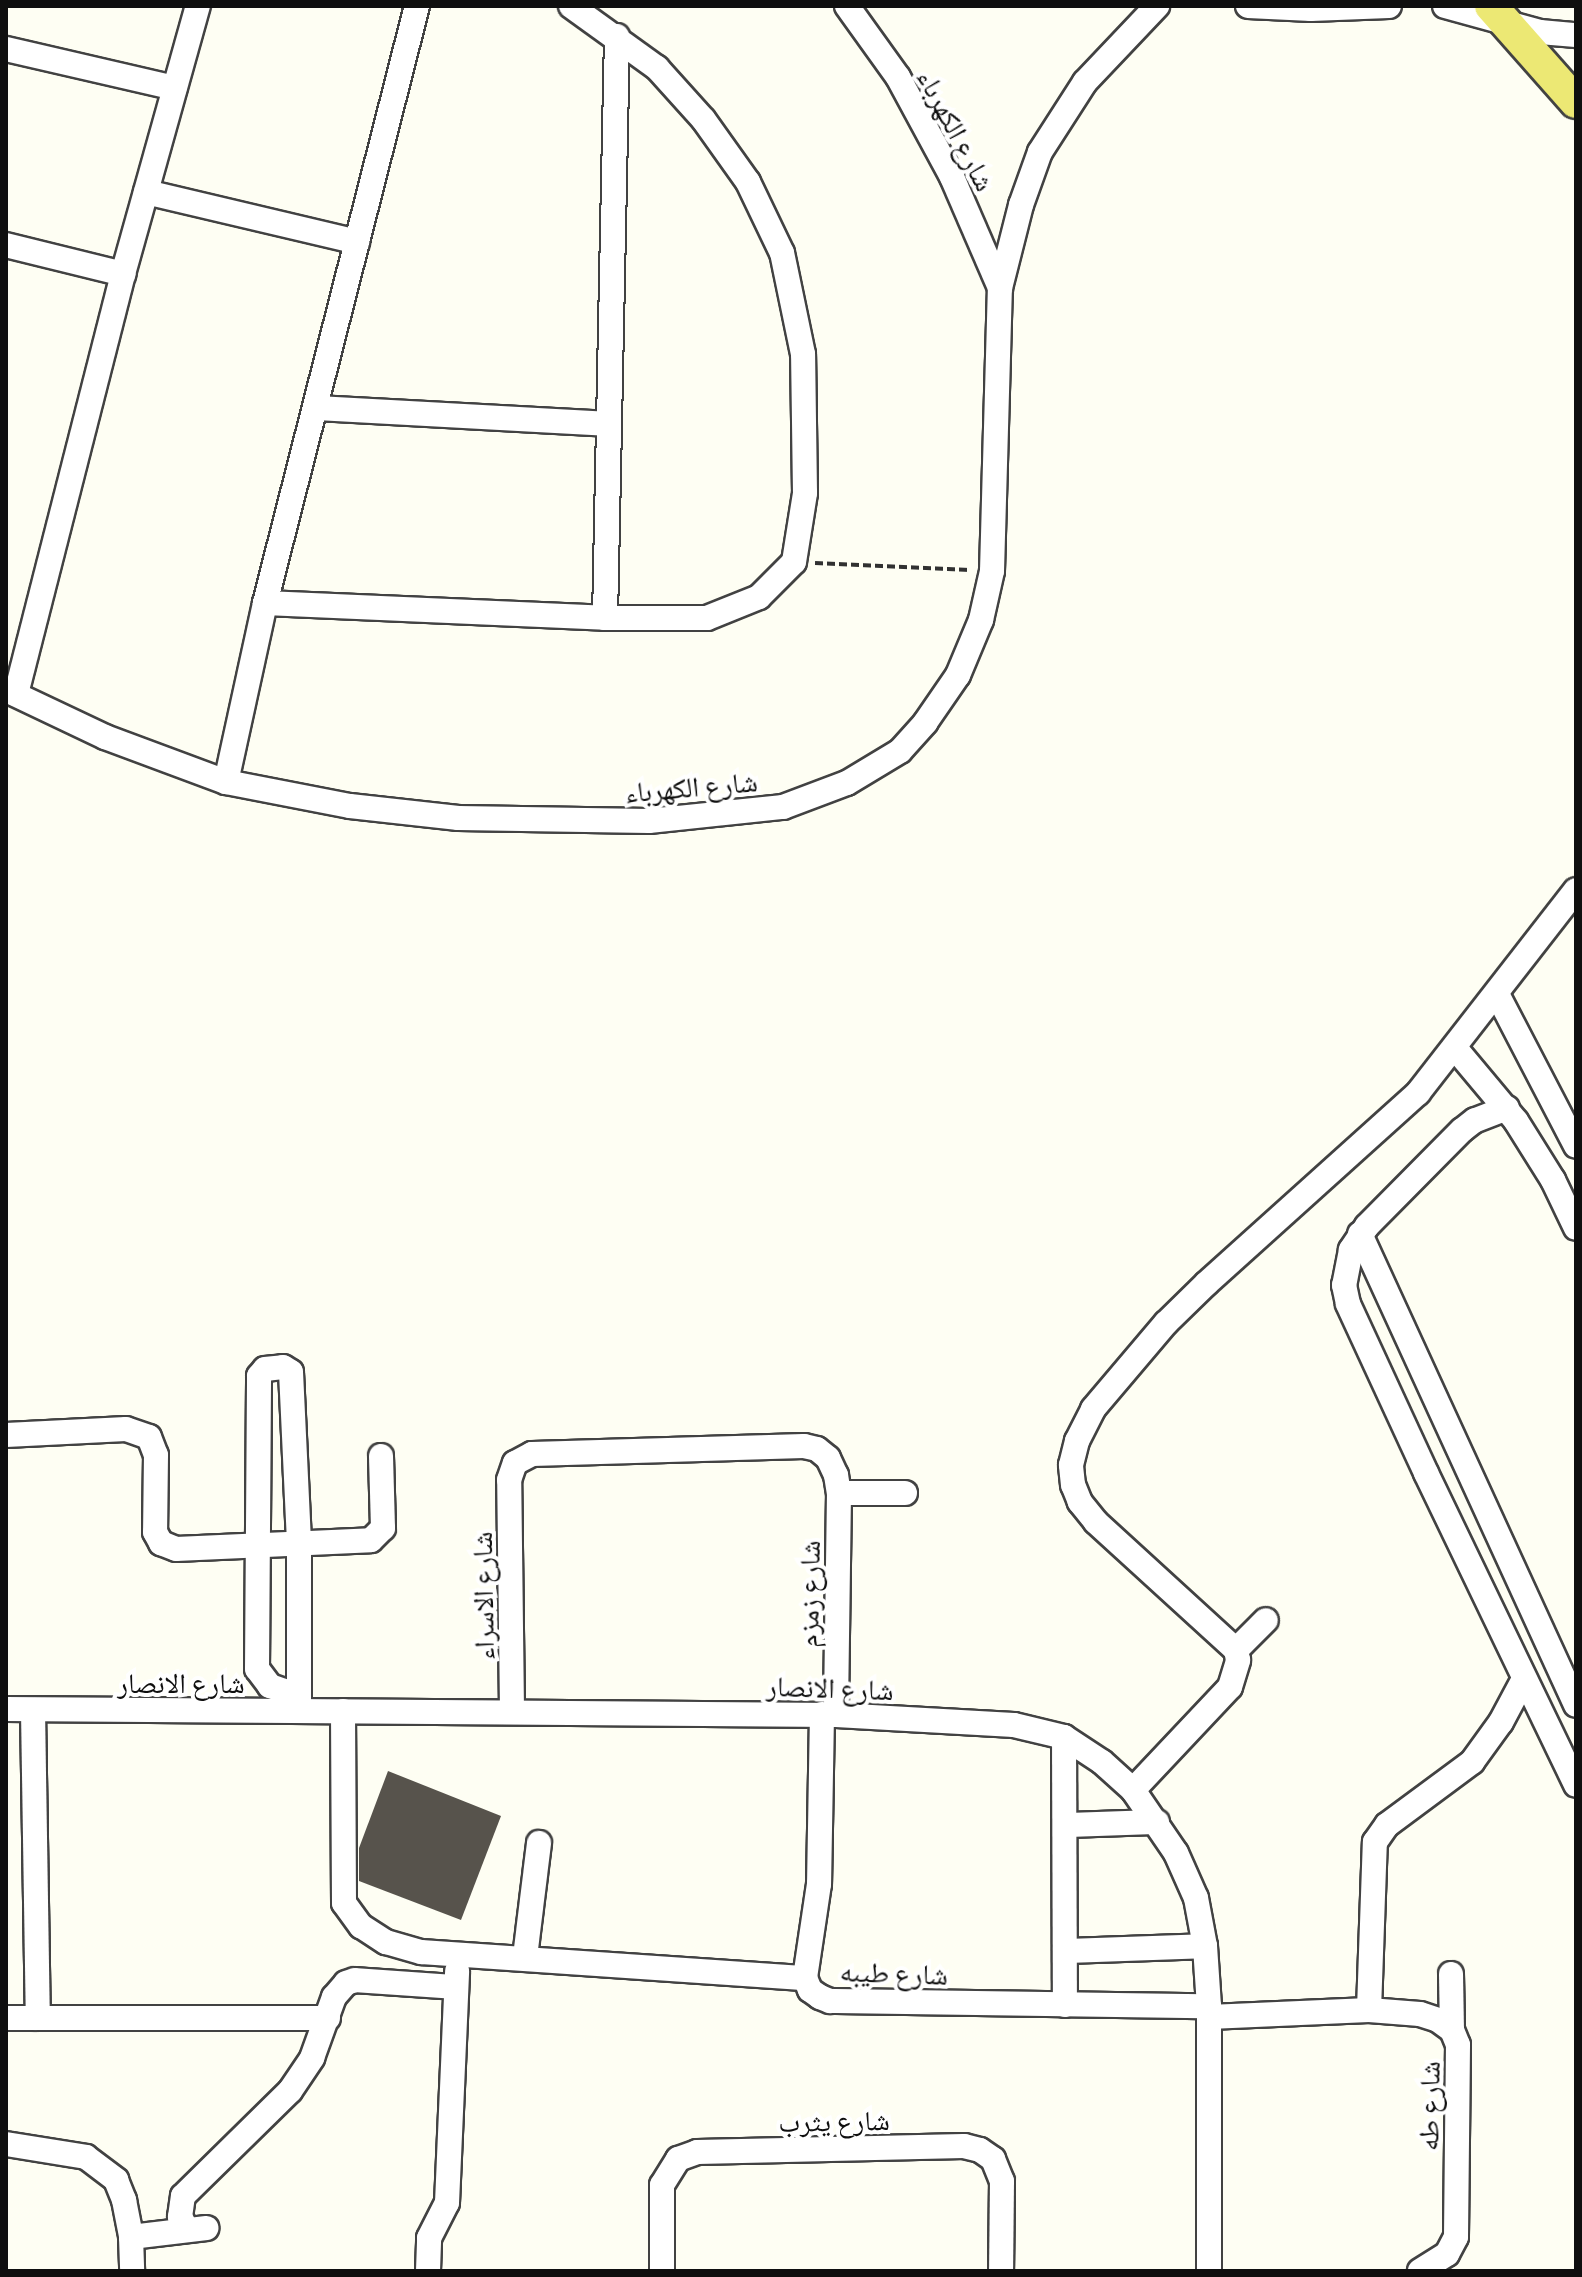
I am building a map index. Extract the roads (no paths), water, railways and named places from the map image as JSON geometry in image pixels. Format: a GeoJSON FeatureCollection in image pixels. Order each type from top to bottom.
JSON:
{"type":"FeatureCollection","features":[{"type":"Feature","properties":{"kind":"main road"},"geometry":{"type":"LineString","coordinates":[[1496,13],[1576,102]]}},
{"type":"Feature","properties":{"kind":"street"},"geometry":{"type":"LineString","coordinates":[[11,692],[198,6]]}},
{"type":"Feature","properties":{"kind":"street"},"geometry":{"type":"LineString","coordinates":[[226,782],[265,603],[417,6]]}},
{"type":"Feature","properties":{"kind":"street"},"geometry":{"type":"LineString","coordinates":[[265,603],[605,618],[707,618],[759,597],[794,562],[805,493],[803,354],[782,253],[748,182],[703,119],[657,68],[617,36],[571,6]]}},
{"type":"Feature","properties":{"kind":"street","name":"شارع الكهرباء"},"geometry":{"type":"LineString","coordinates":[[847,6],[898,77],[952,177],[1000,288]]}},
{"type":"Feature","properties":{"kind":"street","name":"شارع الكهرباء"},"geometry":{"type":"LineString","coordinates":[[11,692],[105,737],[226,782],[350,806],[458,818],[649,821],[783,807],[847,783],[900,751],[925,723],[958,675],[981,620],[992,571],[1000,288],[1021,205],[1040,152],[1085,82],[1157,6]]}},
{"type":"Feature","properties":{"kind":"street"},"geometry":{"type":"LineString","coordinates":[[1248,6],[1311,9],[1389,6]]}},
{"type":"Feature","properties":{"kind":"street"},"geometry":{"type":"LineString","coordinates":[[1445,6],[1496,13],[1540,32],[1576,35]]}},
{"type":"Feature","properties":{"kind":"street"},"geometry":{"type":"LineString","coordinates":[[605,618],[617,36]]}},
{"type":"Feature","properties":{"kind":"street"},"geometry":{"type":"LineString","coordinates":[[6,49],[175,88]]}},
{"type":"Feature","properties":{"kind":"street"},"geometry":{"type":"LineString","coordinates":[[146,192],[357,242]]}},
{"type":"Feature","properties":{"kind":"street"},"geometry":{"type":"LineString","coordinates":[[6,245],[123,274]]}},
{"type":"Feature","properties":{"kind":"street"},"geometry":{"type":"LineString","coordinates":[[315,408],[608,424]]}},
{"type":"Feature","properties":{"kind":"street"},"geometry":{"type":"LineString","coordinates":[[1133,1790],[1230,1687],[1238,1669],[1236,1650],[1096,1522],[1080,1502],[1073,1485],[1071,1465],[1077,1441],[1093,1409],[1166,1323],[1418,1093],[1576,890]]}},
{"type":"Feature","properties":{"kind":"street"},"geometry":{"type":"LineString","coordinates":[[1497,994],[1576,1146]]}},
{"type":"Feature","properties":{"kind":"street"},"geometry":{"type":"LineString","coordinates":[[1455,1048],[1507,1108],[1553,1180],[1576,1228]]}},
{"type":"Feature","properties":{"kind":"street"},"geometry":{"type":"LineString","coordinates":[[1507,1108],[1475,1120],[1462,1130],[1360,1234],[1345,1267],[1348,1304],[1576,1785]]}},
{"type":"Feature","properties":{"kind":"street"},"geometry":{"type":"LineString","coordinates":[[1360,1234],[1576,1705]]}},
{"type":"Feature","properties":{"kind":"street"},"geometry":{"type":"LineString","coordinates":[[283,1367],[291,1372],[299,1542],[299,1703],[270,1686],[257,1669],[259,1376],[265,1369],[283,1367]]}},
{"type":"Feature","properties":{"kind":"street"},"geometry":{"type":"LineString","coordinates":[[6,1435],[126,1429],[141,1432],[153,1443],[156,1455],[155,1532],[161,1543],[176,1549],[371,1540],[383,1528],[381,1456]]}},
{"type":"Feature","properties":{"kind":"street","name":"شارع الاسراء"},"geometry":{"type":"LineString","coordinates":[[512,1710],[509,1480],[515,1463],[532,1454],[804,1446],[817,1449],[828,1458],[838,1484]]}},
{"type":"Feature","properties":{"kind":"street"},"geometry":{"type":"LineString","coordinates":[[838,1484],[905,1493]]}},
{"type":"Feature","properties":{"kind":"street","name":"شارع زمزم"},"geometry":{"type":"LineString","coordinates":[[829,1714],[838,1484]]}},
{"type":"Feature","properties":{"kind":"street"},"geometry":{"type":"LineString","coordinates":[[1236,1650],[1266,1620]]}},
{"type":"Feature","properties":{"kind":"street"},"geometry":{"type":"LineString","coordinates":[[1369,2010],[1375,1842],[1387,1825],[1472,1762],[1501,1722],[1524,1679]]}},
{"type":"Feature","properties":{"kind":"street","name":"شارع الانصار"},"geometry":{"type":"LineString","coordinates":[[6,1709],[299,1703],[343,1711],[829,1714],[1014,1725],[1064,1737],[1102,1762],[1133,1790],[1176,1853],[1196,1898],[1205,1946],[1209,2012],[1209,2271]]}},
{"type":"Feature","properties":{"kind":"street"},"geometry":{"type":"LineString","coordinates":[[33,1710],[38,2018]]}},
{"type":"Feature","properties":{"kind":"street"},"geometry":{"type":"LineString","coordinates":[[343,1711],[344,1903],[361,1926],[386,1942],[422,1952],[805,1978]]}},
{"type":"Feature","properties":{"kind":"street","name":"شارع طيبه"},"geometry":{"type":"LineString","coordinates":[[829,1714],[819,1884],[805,1978],[810,1990],[830,2001],[1065,2005],[1209,2012]]}},
{"type":"Feature","properties":{"kind":"street"},"geometry":{"type":"LineString","coordinates":[[1064,1737],[1065,2005]]}},
{"type":"Feature","properties":{"kind":"street"},"geometry":{"type":"LineString","coordinates":[[1066,1825],[1157,1822]]}},
{"type":"Feature","properties":{"kind":"street"},"geometry":{"type":"LineString","coordinates":[[525,1957],[539,1843]]}},
{"type":"Feature","properties":{"kind":"street"},"geometry":{"type":"LineString","coordinates":[[1065,1951],[1205,1946]]}},
{"type":"Feature","properties":{"kind":"street"},"geometry":{"type":"LineString","coordinates":[[428,2271],[429,2238],[447,2203],[458,1954]]}},
{"type":"Feature","properties":{"kind":"street"},"geometry":{"type":"LineString","coordinates":[[1451,1974],[1452,2030]]}},
{"type":"Feature","properties":{"kind":"street"},"geometry":{"type":"LineString","coordinates":[[131,2237],[196,2229],[180,2217],[183,2196],[290,2091],[312,2058],[341,1988],[355,1980],[456,1987]]}},
{"type":"Feature","properties":{"kind":"street","name":"شارع طه"},"geometry":{"type":"LineString","coordinates":[[1209,2012],[1369,2010],[1420,2014],[1438,2020],[1452,2030],[1458,2045],[1456,2237],[1447,2254],[1420,2271]]}},
{"type":"Feature","properties":{"kind":"street"},"geometry":{"type":"LineString","coordinates":[[6,2018],[328,2018]]}},
{"type":"Feature","properties":{"kind":"street"},"geometry":{"type":"LineString","coordinates":[[6,2144],[76,2154],[103,2168],[116,2180],[124,2200],[131,2237],[132,2271]]}},
{"type":"Feature","properties":{"kind":"street","name":"شارع يثرب"},"geometry":{"type":"LineString","coordinates":[[662,2271],[662,2185],[678,2159],[697,2152],[964,2146],[980,2150],[993,2159],[1002,2181],[1001,2271]]}}]}
